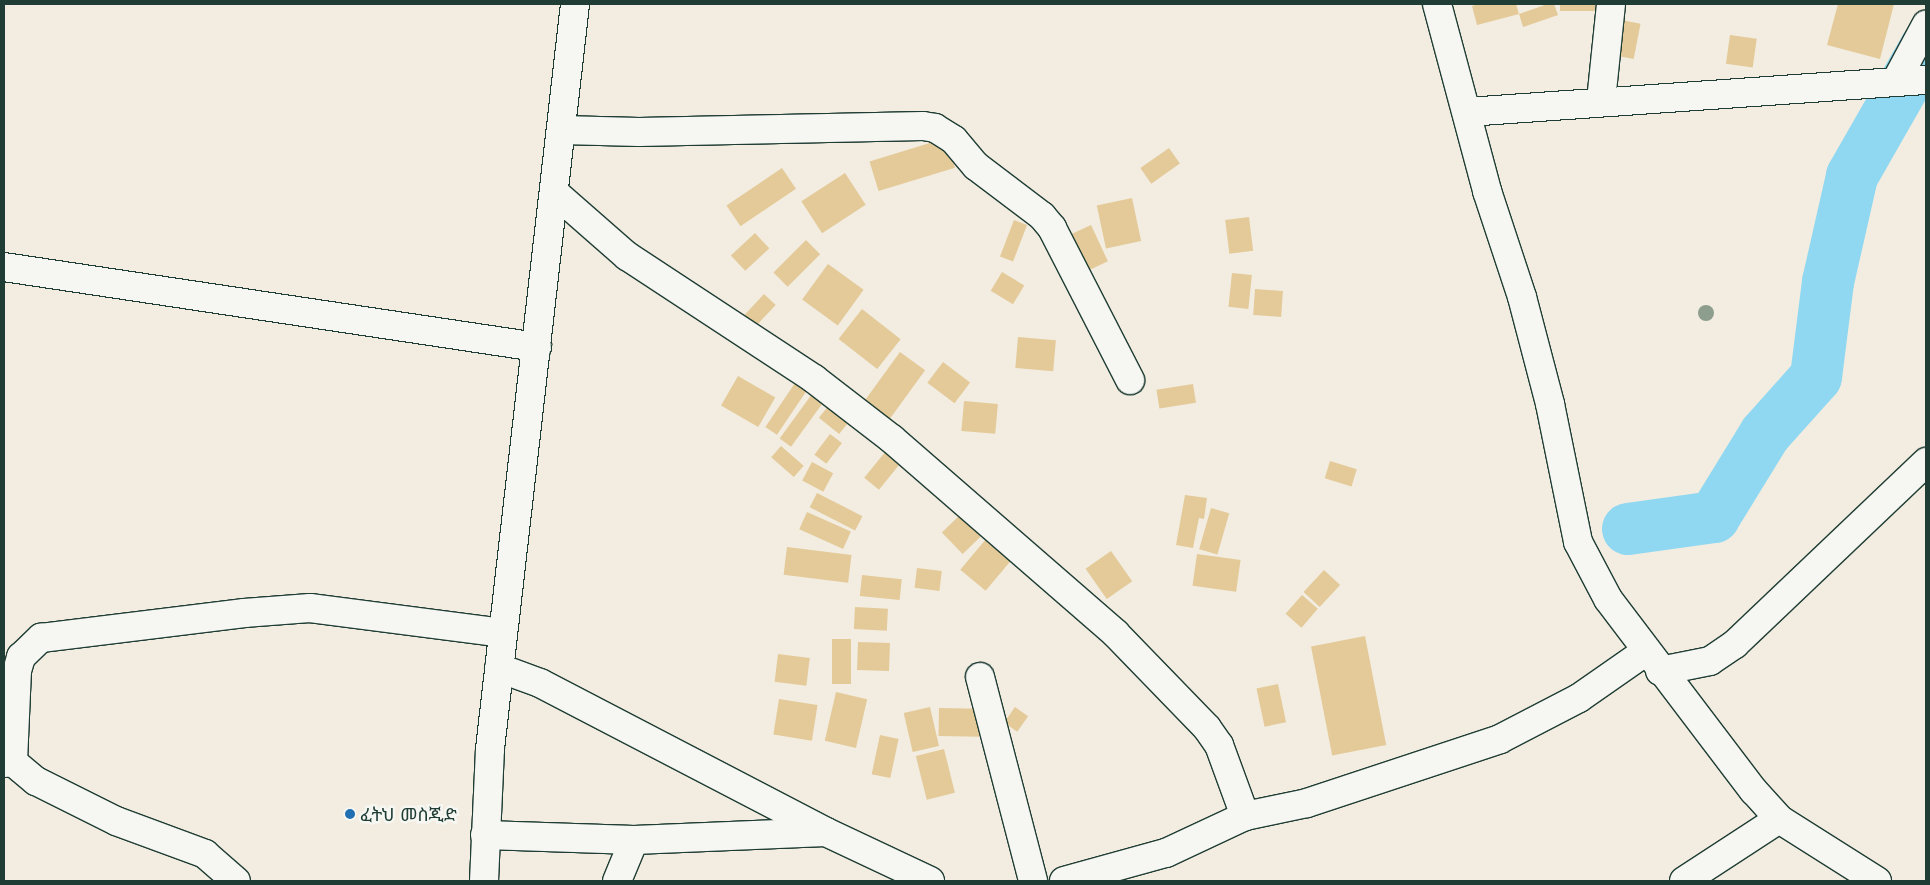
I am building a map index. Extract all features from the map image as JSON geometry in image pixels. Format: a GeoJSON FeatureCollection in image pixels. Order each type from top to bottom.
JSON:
{"type":"FeatureCollection","features":[{"type":"Feature","properties":{"kind":"street"},"geometry":{"type":"LineString","coordinates":[[484,881],[485,835],[502,633],[555,193],[575,4]]}},
{"type":"Feature","properties":{"kind":"street"},"geometry":{"type":"LineString","coordinates":[[1437,4],[1487,190],[1522,297],[1550,404],[1575,532],[1608,600],[1665,678],[1710,729],[1733,764],[1779,819],[1877,881]]}},
{"type":"Feature","properties":{"kind":"street"},"geometry":{"type":"LineString","coordinates":[[1601,101],[1611,4]]}},
{"type":"Feature","properties":{"kind":"street"},"geometry":{"type":"LineString","coordinates":[[1467,112],[1915,80],[1926,25]]}},
{"type":"Feature","properties":{"kind":"street"},"geometry":{"type":"LineString","coordinates":[[561,130],[639,132],[923,126],[935,128],[954,140],[976,166],[1042,216],[1052,228],[1130,380]]}},
{"type":"Feature","properties":{"kind":"street"},"geometry":{"type":"LineString","coordinates":[[555,193],[627,256],[814,379],[892,439],[1115,633],[1168,691],[1207,728],[1219,745],[1245,816]]}},
{"type":"Feature","properties":{"kind":"street"},"geometry":{"type":"LineString","coordinates":[[4,267],[537,347]]}},
{"type":"Feature","properties":{"kind":"street"},"geometry":{"type":"LineString","coordinates":[[1064,881],[1166,852],[1245,816],[1307,803],[1500,739],[1579,698],[1665,678],[1710,661],[1735,644],[1926,462]]}},
{"type":"Feature","properties":{"kind":"street"},"geometry":{"type":"LineString","coordinates":[[236,881],[205,854],[116,821],[70,800],[36,781],[9,762],[17,671],[21,657],[41,638],[310,608],[502,633]]}},
{"type":"Feature","properties":{"kind":"street"},"geometry":{"type":"LineString","coordinates":[[499,668],[540,683],[826,832],[930,881]]}},
{"type":"Feature","properties":{"kind":"street"},"geometry":{"type":"LineString","coordinates":[[980,677],[1033,881]]}},
{"type":"Feature","properties":{"kind":"street"},"geometry":{"type":"LineString","coordinates":[[1684,881],[1779,819]]}},
{"type":"Feature","properties":{"kind":"street"},"geometry":{"type":"LineString","coordinates":[[485,835],[634,840],[826,832]]}},
{"type":"Feature","properties":{"kind":"street"},"geometry":{"type":"LineString","coordinates":[[617,881],[634,840]]}},
{"type":"Feature","properties":{"kind":"building"},"geometry":{"type":"Polygon","coordinates":[[[1479,4],[1516,4],[1519,14],[1477,25],[1472,6],[1479,4]]]}},
{"type":"Feature","properties":{"kind":"building"},"geometry":{"type":"Polygon","coordinates":[[[1548,4],[1554,4],[1558,15],[1523,27],[1519,14],[1548,4]]]}},
{"type":"Feature","properties":{"kind":"building"},"geometry":{"type":"Polygon","coordinates":[[[1560,4],[1606,4],[1606,11],[1560,11],[1560,4]]]}},
{"type":"Feature","properties":{"kind":"building"},"geometry":{"type":"Polygon","coordinates":[[[1838,4],[1894,4],[1880,59],[1827,45],[1838,4]]]}},
{"type":"Feature","properties":{"kind":"building"},"geometry":{"type":"Polygon","coordinates":[[[1616,19],[1641,24],[1634,59],[1609,54],[1616,19]]]}},
{"type":"Feature","properties":{"kind":"building"},"geometry":{"type":"Polygon","coordinates":[[[1730,35],[1757,39],[1753,67],[1726,64],[1730,35]]]}},
{"type":"Feature","properties":{"kind":"building"},"geometry":{"type":"Polygon","coordinates":[[[946,138],[955,168],[879,191],[869,161],[946,138]]]}},
{"type":"Feature","properties":{"kind":"building"},"geometry":{"type":"Polygon","coordinates":[[[1169,148],[1180,164],[1151,184],[1140,168],[1169,148]]]}},
{"type":"Feature","properties":{"kind":"building"},"geometry":{"type":"Polygon","coordinates":[[[782,168],[796,189],[740,226],[726,205],[782,168]]]}},
{"type":"Feature","properties":{"kind":"building"},"geometry":{"type":"Polygon","coordinates":[[[845,173],[866,205],[822,233],[801,201],[845,173]]]}},
{"type":"Feature","properties":{"kind":"building"},"geometry":{"type":"Polygon","coordinates":[[[1132,198],[1141,241],[1106,249],[1097,205],[1132,198]]]}},
{"type":"Feature","properties":{"kind":"building"},"geometry":{"type":"Polygon","coordinates":[[[1249,217],[1253,251],[1229,254],[1225,220],[1249,217]]]}},
{"type":"Feature","properties":{"kind":"building"},"geometry":{"type":"Polygon","coordinates":[[[1014,220],[1027,225],[1013,261],[1000,256],[1014,220]]]}},
{"type":"Feature","properties":{"kind":"building"},"geometry":{"type":"Polygon","coordinates":[[[1091,225],[1108,261],[1089,270],[1072,234],[1091,225]]]}},
{"type":"Feature","properties":{"kind":"building"},"geometry":{"type":"Polygon","coordinates":[[[755,233],[769,248],[745,271],[731,256],[755,233]]]}},
{"type":"Feature","properties":{"kind":"building"},"geometry":{"type":"Polygon","coordinates":[[[806,240],[820,254],[788,287],[773,273],[806,240]]]}},
{"type":"Feature","properties":{"kind":"building"},"geometry":{"type":"Polygon","coordinates":[[[828,264],[864,290],[838,325],[802,300],[828,264]]]}},
{"type":"Feature","properties":{"kind":"building"},"geometry":{"type":"Polygon","coordinates":[[[1002,272],[1024,285],[1013,304],[991,291],[1002,272]]]}},
{"type":"Feature","properties":{"kind":"building"},"geometry":{"type":"Polygon","coordinates":[[[1232,273],[1252,275],[1248,309],[1228,307],[1232,273]]]}},
{"type":"Feature","properties":{"kind":"building"},"geometry":{"type":"Polygon","coordinates":[[[1255,289],[1283,291],[1281,317],[1253,315],[1255,289]]]}},
{"type":"Feature","properties":{"kind":"building"},"geometry":{"type":"Polygon","coordinates":[[[764,294],[776,305],[756,326],[744,315],[764,294]]]}},
{"type":"Feature","properties":{"kind":"building"},"geometry":{"type":"Polygon","coordinates":[[[862,309],[901,339],[877,369],[839,339],[862,309]]]}},
{"type":"Feature","properties":{"kind":"building"},"geometry":{"type":"Polygon","coordinates":[[[1018,337],[1056,340],[1053,371],[1015,368],[1018,337]]]}},
{"type":"Feature","properties":{"kind":"building"},"geometry":{"type":"Polygon","coordinates":[[[900,352],[925,370],[888,421],[863,403],[900,352]]]}},
{"type":"Feature","properties":{"kind":"building"},"geometry":{"type":"Polygon","coordinates":[[[943,362],[970,382],[955,403],[927,383],[943,362]]]}},
{"type":"Feature","properties":{"kind":"building"},"geometry":{"type":"Polygon","coordinates":[[[738,376],[775,397],[758,427],[721,405],[738,376]]]}},
{"type":"Feature","properties":{"kind":"building"},"geometry":{"type":"Polygon","coordinates":[[[795,383],[807,391],[777,435],[765,427],[795,383]]]}},
{"type":"Feature","properties":{"kind":"building"},"geometry":{"type":"Polygon","coordinates":[[[1193,384],[1196,403],[1159,409],[1156,390],[1193,384]]]}},
{"type":"Feature","properties":{"kind":"building"},"geometry":{"type":"Polygon","coordinates":[[[812,394],[823,402],[791,447],[780,438],[812,394]]]}},
{"type":"Feature","properties":{"kind":"building"},"geometry":{"type":"Polygon","coordinates":[[[834,399],[854,415],[839,434],[819,418],[834,399]]]}},
{"type":"Feature","properties":{"kind":"building"},"geometry":{"type":"Polygon","coordinates":[[[964,401],[998,404],[995,434],[961,431],[964,401]]]}},
{"type":"Feature","properties":{"kind":"building"},"geometry":{"type":"Polygon","coordinates":[[[830,434],[842,443],[826,464],[814,455],[830,434]]]}},
{"type":"Feature","properties":{"kind":"building"},"geometry":{"type":"Polygon","coordinates":[[[781,446],[804,466],[794,477],[771,457],[781,446]]]}},
{"type":"Feature","properties":{"kind":"building"},"geometry":{"type":"Polygon","coordinates":[[[890,446],[905,458],[879,490],[864,478],[890,446]]]}},
{"type":"Feature","properties":{"kind":"building"},"geometry":{"type":"Polygon","coordinates":[[[1330,461],[1357,469],[1352,486],[1325,478],[1330,461]]]}},
{"type":"Feature","properties":{"kind":"building"},"geometry":{"type":"Polygon","coordinates":[[[812,462],[833,473],[823,492],[802,481],[812,462]]]}},
{"type":"Feature","properties":{"kind":"building"},"geometry":{"type":"Polygon","coordinates":[[[817,493],[862,516],[855,530],[810,507],[817,493]]]}},
{"type":"Feature","properties":{"kind":"building"},"geometry":{"type":"Polygon","coordinates":[[[1185,495],[1207,498],[1204,519],[1199,518],[1193,548],[1176,545],[1185,495]]]}},
{"type":"Feature","properties":{"kind":"building"},"geometry":{"type":"Polygon","coordinates":[[[1211,508],[1229,513],[1217,555],[1199,549],[1211,508]]]}},
{"type":"Feature","properties":{"kind":"building"},"geometry":{"type":"Polygon","coordinates":[[[807,512],[851,532],[843,549],[799,529],[807,512]]]}},
{"type":"Feature","properties":{"kind":"building"},"geometry":{"type":"Polygon","coordinates":[[[962,513],[983,535],[963,554],[942,532],[962,513]]]}},
{"type":"Feature","properties":{"kind":"building"},"geometry":{"type":"Polygon","coordinates":[[[986,539],[1011,560],[986,591],[960,570],[986,539]]]}},
{"type":"Feature","properties":{"kind":"building"},"geometry":{"type":"Polygon","coordinates":[[[787,547],[852,555],[848,583],[784,575],[787,547]]]}},
{"type":"Feature","properties":{"kind":"building"},"geometry":{"type":"Polygon","coordinates":[[[1111,551],[1132,581],[1107,599],[1086,569],[1111,551]]]}},
{"type":"Feature","properties":{"kind":"building"},"geometry":{"type":"Polygon","coordinates":[[[1197,554],[1241,560],[1236,592],[1193,586],[1197,554]]]}},
{"type":"Feature","properties":{"kind":"building"},"geometry":{"type":"Polygon","coordinates":[[[917,568],[942,571],[939,591],[915,588],[917,568]]]}},
{"type":"Feature","properties":{"kind":"building"},"geometry":{"type":"Polygon","coordinates":[[[1324,570],[1340,585],[1320,607],[1304,592],[1324,570]]]}},
{"type":"Feature","properties":{"kind":"building"},"geometry":{"type":"Polygon","coordinates":[[[862,575],[902,579],[900,600],[860,596],[862,575]]]}},
{"type":"Feature","properties":{"kind":"building"},"geometry":{"type":"Polygon","coordinates":[[[1302,595],[1318,609],[1301,628],[1286,614],[1302,595]]]}},
{"type":"Feature","properties":{"kind":"building"},"geometry":{"type":"Polygon","coordinates":[[[855,607],[888,609],[887,631],[854,629],[855,607]]]}},
{"type":"Feature","properties":{"kind":"building"},"geometry":{"type":"Polygon","coordinates":[[[1365,636],[1386,745],[1332,755],[1311,646],[1365,636]]]}},
{"type":"Feature","properties":{"kind":"building"},"geometry":{"type":"Polygon","coordinates":[[[832,639],[851,639],[851,684],[832,684],[832,639]]]}},
{"type":"Feature","properties":{"kind":"building"},"geometry":{"type":"Polygon","coordinates":[[[858,642],[890,643],[889,671],[857,670],[858,642]]]}},
{"type":"Feature","properties":{"kind":"building"},"geometry":{"type":"Polygon","coordinates":[[[778,654],[810,658],[806,686],[775,682],[778,654]]]}},
{"type":"Feature","properties":{"kind":"building"},"geometry":{"type":"Polygon","coordinates":[[[1278,684],[1286,722],[1265,727],[1256,689],[1278,684]]]}},
{"type":"Feature","properties":{"kind":"building"},"geometry":{"type":"Polygon","coordinates":[[[836,692],[867,699],[856,748],[825,741],[836,692]]]}},
{"type":"Feature","properties":{"kind":"building"},"geometry":{"type":"Polygon","coordinates":[[[779,699],[818,705],[812,741],[773,735],[779,699]]]}},
{"type":"Feature","properties":{"kind":"building"},"geometry":{"type":"Polygon","coordinates":[[[930,707],[939,746],[913,752],[904,713],[930,707]]]}},
{"type":"Feature","properties":{"kind":"building"},"geometry":{"type":"Polygon","coordinates":[[[1015,707],[1028,716],[1017,732],[1004,723],[1015,707]]]}},
{"type":"Feature","properties":{"kind":"building"},"geometry":{"type":"Polygon","coordinates":[[[939,708],[980,709],[980,737],[939,736],[939,708]]]}},
{"type":"Feature","properties":{"kind":"building"},"geometry":{"type":"Polygon","coordinates":[[[880,735],[899,739],[890,778],[872,774],[880,735]]]}},
{"type":"Feature","properties":{"kind":"building"},"geometry":{"type":"Polygon","coordinates":[[[944,749],[955,793],[927,800],[916,756],[944,749]]]}},
{"type":"Feature","properties":{"kind":"waterway"},"geometry":{"type":"LineString","coordinates":[[1628,529],[1714,517],[1765,434],[1816,377],[1828,282],[1852,176],[1926,47]]}},
{"type":"Feature","properties":{"kind":"place","name":"ፈትህ መስጂድ"},"geometry":{"type":"Point","coordinates":[350,814]}}]}
